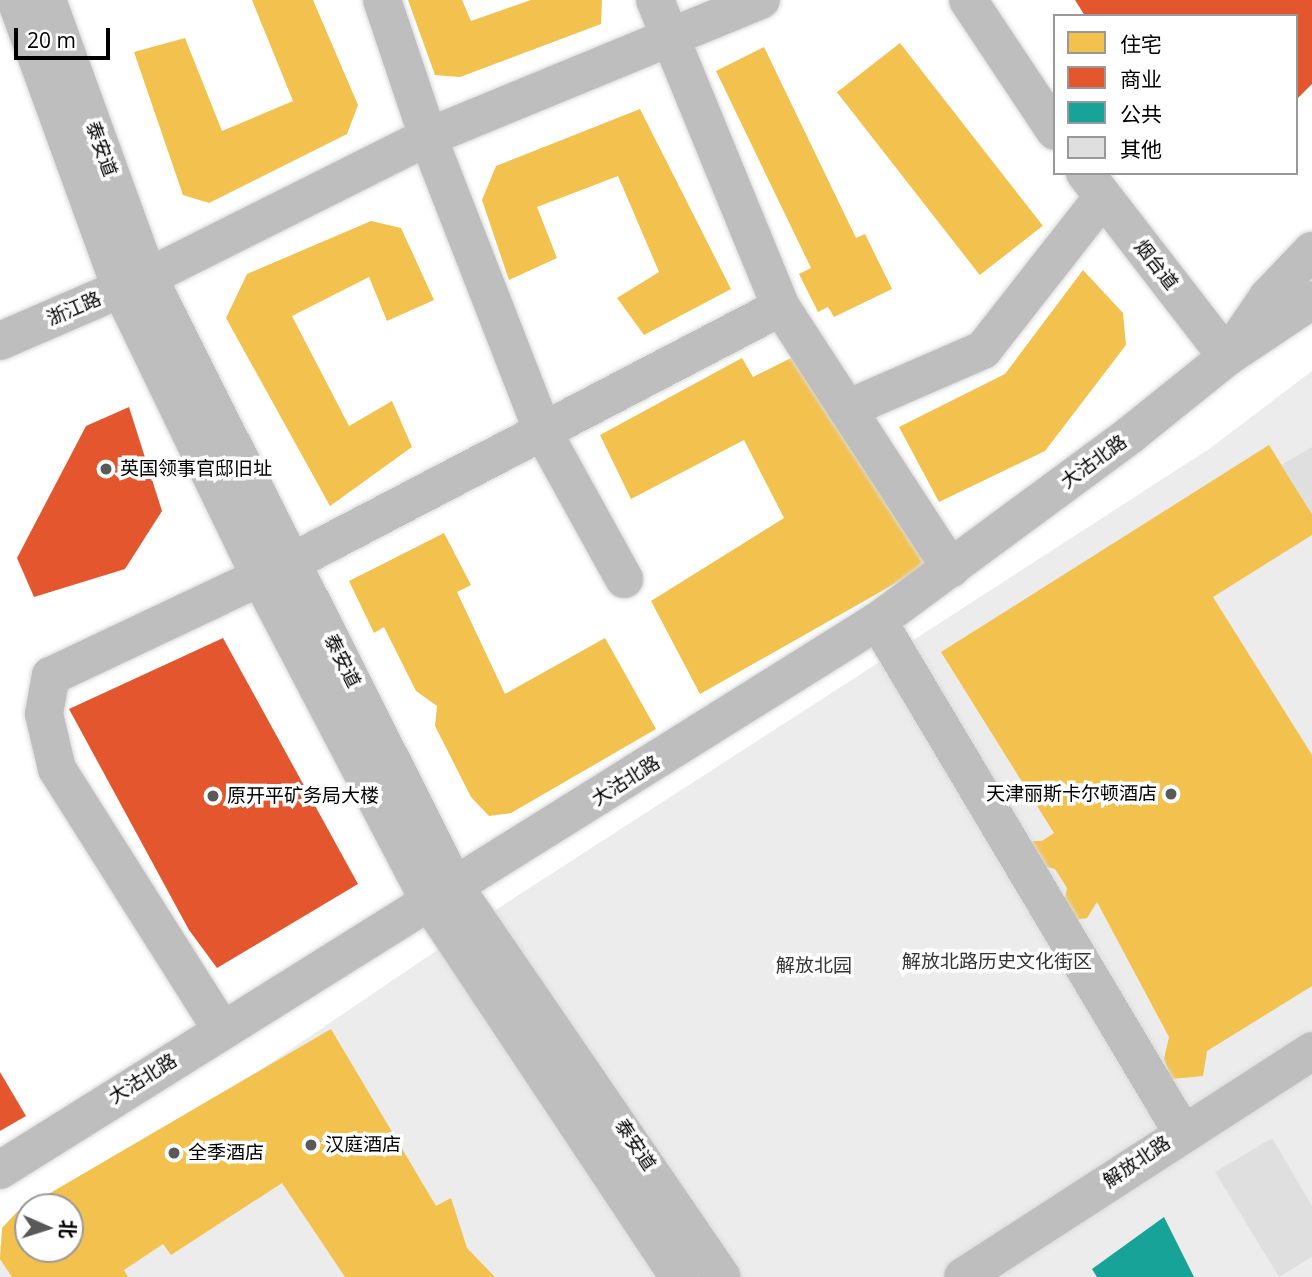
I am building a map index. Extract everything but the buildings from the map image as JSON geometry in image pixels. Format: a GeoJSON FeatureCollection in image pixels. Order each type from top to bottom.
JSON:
{"type":"FeatureCollection","features":[{"type":"Feature","properties":{"kind":"street","name":"泰安道"},"geometry":{"type":"LineString","coordinates":[[16,0],[134,283],[276,570],[444,897],[680,1277]]}},
{"type":"Feature","properties":{"kind":"street","name":"泰安道"},"geometry":{"type":"LineString","coordinates":[[47,0],[134,283]]}},
{"type":"Feature","properties":{"kind":"street"},"geometry":{"type":"LineString","coordinates":[[382,0],[428,137],[543,432],[624,579]]}},
{"type":"Feature","properties":{"kind":"street"},"geometry":{"type":"LineString","coordinates":[[655,0],[667,38],[781,307],[951,569]]}},
{"type":"Feature","properties":{"kind":"street","name":"浙江路"},"geometry":{"type":"LineString","coordinates":[[0,341],[134,283],[428,137],[761,0]]}},
{"type":"Feature","properties":{"kind":"street"},"geometry":{"type":"LineString","coordinates":[[968,0],[1053,128]]}},
{"type":"Feature","properties":{"kind":"street"},"geometry":{"type":"LineString","coordinates":[[847,409],[983,349],[1094,185]]}},
{"type":"Feature","properties":{"kind":"street","name":"烟台道"},"geometry":{"type":"LineString","coordinates":[[1094,185],[1227,357]]}},
{"type":"Feature","properties":{"kind":"street","name":"大沽北路"},"geometry":{"type":"LineString","coordinates":[[1227,357],[1268,298],[1312,251]]}},
{"type":"Feature","properties":{"kind":"street","name":"大沽北路"},"geometry":{"type":"LineString","coordinates":[[0,1170],[222,1030],[444,897],[878,621],[951,569],[1227,357],[1312,300]]}},
{"type":"Feature","properties":{"kind":"street"},"geometry":{"type":"LineString","coordinates":[[222,1030],[57,769],[44,714],[51,676],[276,570],[781,307]]}},
{"type":"Feature","properties":{"kind":"street"},"geometry":{"type":"LineString","coordinates":[[878,621],[1182,1132]]}},
{"type":"Feature","properties":{"kind":"street","name":"泰安道"},"geometry":{"type":"LineString","coordinates":[[444,897],[722,1277]]}},
{"type":"Feature","properties":{"kind":"street","name":"解放北路"},"geometry":{"type":"LineString","coordinates":[[963,1277],[1182,1132],[1312,1051]]}},
{"type":"Feature","properties":{"kind":"green space","name":"解放北路历史文化街区"},"geometry":{"type":"Polygon","coordinates":[[[1312,371],[1312,1277],[0,1277],[0,1246],[14,1236],[14,1263],[84,1263],[84,1193],[79,1193],[514,898],[1209,449],[1312,371]]]}},
{"type":"Feature","properties":{"kind":"place","name":"英国领事官邸旧址"},"geometry":{"type":"Point","coordinates":[106,469]}},
{"type":"Feature","properties":{"kind":"place","name":"天津丽斯卡尔顿酒店"},"geometry":{"type":"Point","coordinates":[1171,794]}},
{"type":"Feature","properties":{"kind":"place","name":"原开平矿务局大楼"},"geometry":{"type":"Point","coordinates":[213,796]}},
{"type":"Feature","properties":{"kind":"place","name":"汉庭酒店"},"geometry":{"type":"Point","coordinates":[311,1145]}},
{"type":"Feature","properties":{"kind":"place","name":"全季酒店"},"geometry":{"type":"Point","coordinates":[174,1153]}},
{"type":"Feature","properties":{"kind":"park label","name":"解放北园"},"geometry":{"type":"Point","coordinates":[814,966]}}]}
